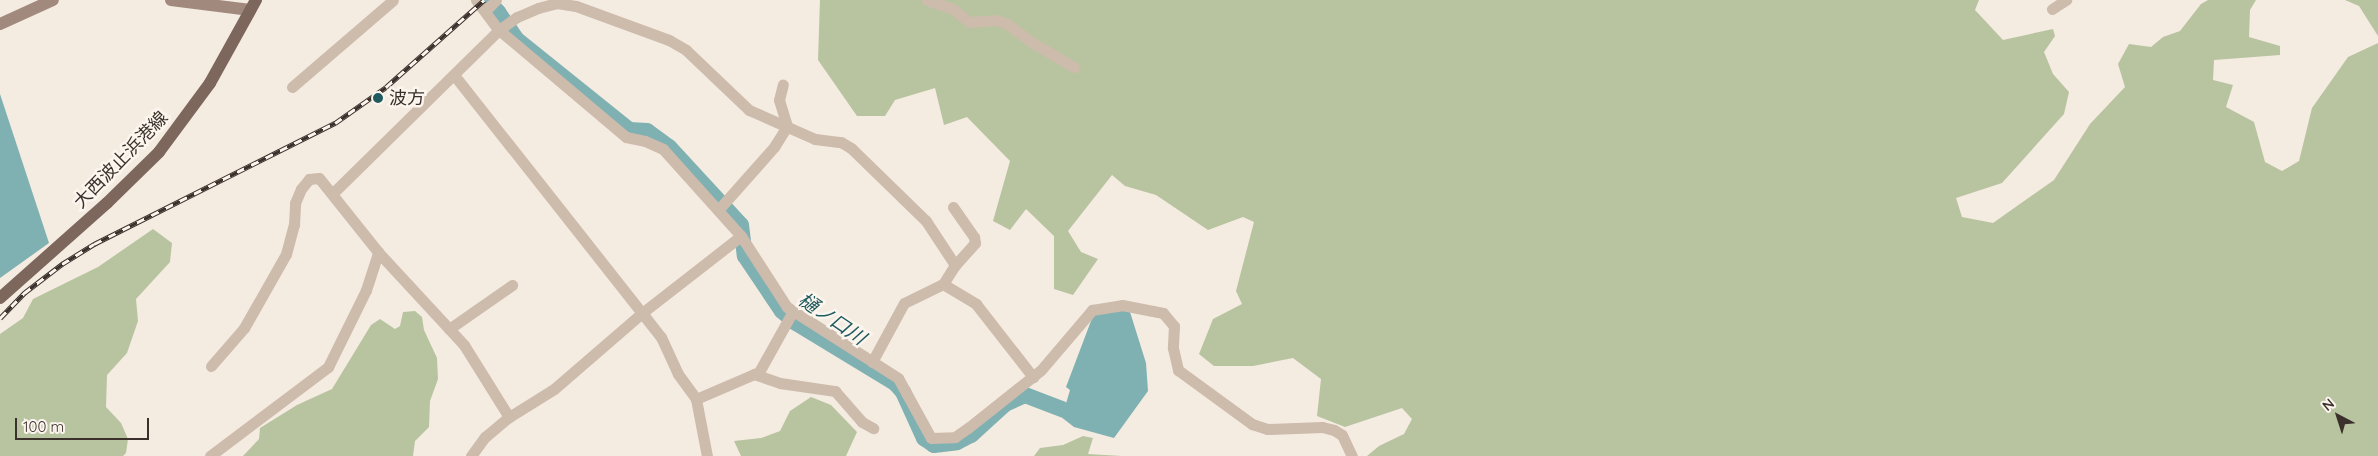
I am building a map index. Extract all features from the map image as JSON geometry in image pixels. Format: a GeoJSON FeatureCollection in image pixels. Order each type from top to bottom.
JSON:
{"type":"FeatureCollection","features":[{"type":"Feature","properties":{"kind":"main road"},"geometry":{"type":"LineString","coordinates":[[0,24],[53,0]]}},
{"type":"Feature","properties":{"kind":"main road"},"geometry":{"type":"LineString","coordinates":[[171,0],[253,5]]}},
{"type":"Feature","properties":{"kind":"main road","name":"大西波止浜港線"},"geometry":{"type":"LineString","coordinates":[[0,298],[107,203],[159,152],[210,83],[253,5]]}},
{"type":"Feature","properties":{"kind":"street"},"geometry":{"type":"LineString","coordinates":[[292,87],[393,0]]}},
{"type":"Feature","properties":{"kind":"street"},"geometry":{"type":"LineString","coordinates":[[476,0],[486,10],[499,30],[626,137],[645,140],[662,150],[719,209],[741,236],[787,307],[898,378],[931,438],[955,437],[1033,377],[1092,310],[1122,305],[1163,313],[1174,326],[1175,361],[1184,376],[1257,427],[1334,430],[1342,436],[1352,456]]}},
{"type":"Feature","properties":{"kind":"street"},"geometry":{"type":"LineString","coordinates":[[486,10],[496,0]]}},
{"type":"Feature","properties":{"kind":"street"},"geometry":{"type":"LineString","coordinates":[[927,0],[954,10],[969,22],[996,20],[1006,23],[1033,43],[1074,67]]}},
{"type":"Feature","properties":{"kind":"street"},"geometry":{"type":"LineString","coordinates":[[2052,8],[2066,0]]}},
{"type":"Feature","properties":{"kind":"street"},"geometry":{"type":"LineString","coordinates":[[333,194],[499,30],[517,17],[538,8],[557,3],[576,6],[669,40],[686,50],[749,110],[815,139],[841,142],[851,148],[914,206],[954,265]]}},
{"type":"Feature","properties":{"kind":"street"},"geometry":{"type":"LineString","coordinates":[[454,75],[661,337],[678,374],[696,399],[707,456]]}},
{"type":"Feature","properties":{"kind":"street"},"geometry":{"type":"LineString","coordinates":[[719,209],[774,147],[787,126],[779,100],[783,84]]}},
{"type":"Feature","properties":{"kind":"street"},"geometry":{"type":"LineString","coordinates":[[211,366],[244,328],[286,254],[294,225],[295,203],[301,189],[309,180],[319,178],[378,252],[464,345],[509,417]]}},
{"type":"Feature","properties":{"kind":"street"},"geometry":{"type":"LineString","coordinates":[[872,362],[904,303],[943,284],[954,265],[975,243],[974,237],[953,207]]}},
{"type":"Feature","properties":{"kind":"street"},"geometry":{"type":"LineString","coordinates":[[470,456],[485,437],[509,417],[554,389],[642,313],[741,236]]}},
{"type":"Feature","properties":{"kind":"street"},"geometry":{"type":"LineString","coordinates":[[210,456],[328,367],[366,290],[378,252]]}},
{"type":"Feature","properties":{"kind":"street"},"geometry":{"type":"LineString","coordinates":[[943,284],[976,304],[1033,377]]}},
{"type":"Feature","properties":{"kind":"street"},"geometry":{"type":"LineString","coordinates":[[449,329],[512,285]]}},
{"type":"Feature","properties":{"kind":"street"},"geometry":{"type":"LineString","coordinates":[[696,399],[760,372],[793,311]]}},
{"type":"Feature","properties":{"kind":"street"},"geometry":{"type":"LineString","coordinates":[[754,374],[780,383],[835,391],[862,422],[873,428]]}},
{"type":"Feature","properties":{"kind":"green space"},"geometry":{"type":"Polygon","coordinates":[[[820,0],[1979,0],[1975,10],[2003,40],[2053,29],[2055,36],[2044,52],[2053,74],[2069,92],[2064,114],[2002,183],[1956,198],[1962,217],[1993,223],[2054,180],[2090,124],[2125,87],[2118,64],[2129,44],[2151,47],[2163,37],[2180,31],[2201,4],[2208,0],[2256,0],[2250,10],[2249,37],[2280,46],[2280,55],[2214,60],[2213,80],[2233,85],[2226,107],[2254,122],[2265,162],[2282,171],[2299,161],[2312,108],[2348,57],[2378,43],[2378,456],[1367,456],[1379,446],[1404,434],[1412,419],[1402,408],[1345,427],[1317,416],[1321,379],[1293,358],[1253,366],[1214,366],[1199,354],[1213,319],[1242,304],[1236,291],[1254,222],[1243,217],[1208,230],[1156,195],[1125,186],[1112,175],[1068,231],[1081,252],[1098,259],[1073,295],[1054,289],[1054,236],[1026,209],[1010,230],[993,221],[1010,161],[967,117],[944,125],[935,88],[895,100],[885,116],[857,116],[818,60],[820,0]]]}},
{"type":"Feature","properties":{"kind":"green space"},"geometry":{"type":"Polygon","coordinates":[[[2345,0],[2378,0],[2378,36],[2359,6],[2345,0]]]}},
{"type":"Feature","properties":{"kind":"green space"},"geometry":{"type":"Polygon","coordinates":[[[153,229],[172,243],[170,262],[136,299],[138,321],[127,353],[107,375],[106,407],[121,423],[128,439],[126,453],[123,456],[0,456],[0,334],[23,318],[33,299],[98,267],[153,229]]]}},
{"type":"Feature","properties":{"kind":"green space"},"geometry":{"type":"Polygon","coordinates":[[[415,311],[422,317],[424,330],[437,358],[438,379],[430,401],[429,427],[415,441],[413,456],[243,456],[259,439],[260,428],[297,405],[332,389],[371,325],[380,319],[395,329],[400,326],[403,312],[415,311]]]}},
{"type":"Feature","properties":{"kind":"green space"},"geometry":{"type":"Polygon","coordinates":[[[811,397],[831,405],[857,432],[846,456],[741,456],[734,441],[761,438],[780,431],[790,411],[811,397]]]}},
{"type":"Feature","properties":{"kind":"green space"},"geometry":{"type":"Polygon","coordinates":[[[1083,436],[1093,438],[1088,454],[1122,456],[1034,456],[1040,448],[1063,445],[1083,436]]]}},
{"type":"Feature","properties":{"kind":"water"},"geometry":{"type":"Polygon","coordinates":[[[0,94],[49,243],[0,278],[0,94]]]}},
{"type":"Feature","properties":{"kind":"water"},"geometry":{"type":"Polygon","coordinates":[[[1111,308],[1130,312],[1146,363],[1148,391],[1114,438],[1074,427],[1056,413],[1060,405],[1065,407],[1070,390],[1066,387],[1091,321],[1096,313],[1111,308]]]}},
{"type":"Feature","properties":{"kind":"waterway","name":"樋ノ口川"},"geometry":{"type":"LineString","coordinates":[[486,0],[498,12],[516,39],[629,130],[647,131],[669,147],[741,225],[745,256],[782,311],[796,323],[895,383],[903,392],[924,438],[934,445],[957,442],[971,435],[1005,404],[1025,395],[1062,409]]}},
{"type":"Feature","properties":{"kind":"railway"},"geometry":{"type":"LineString","coordinates":[[0,318],[24,293],[62,264],[94,244],[335,123],[386,87],[484,0]]}},
{"type":"Feature","properties":{"kind":"place","name":"波方"},"geometry":{"type":"Point","coordinates":[378,98]}}]}
